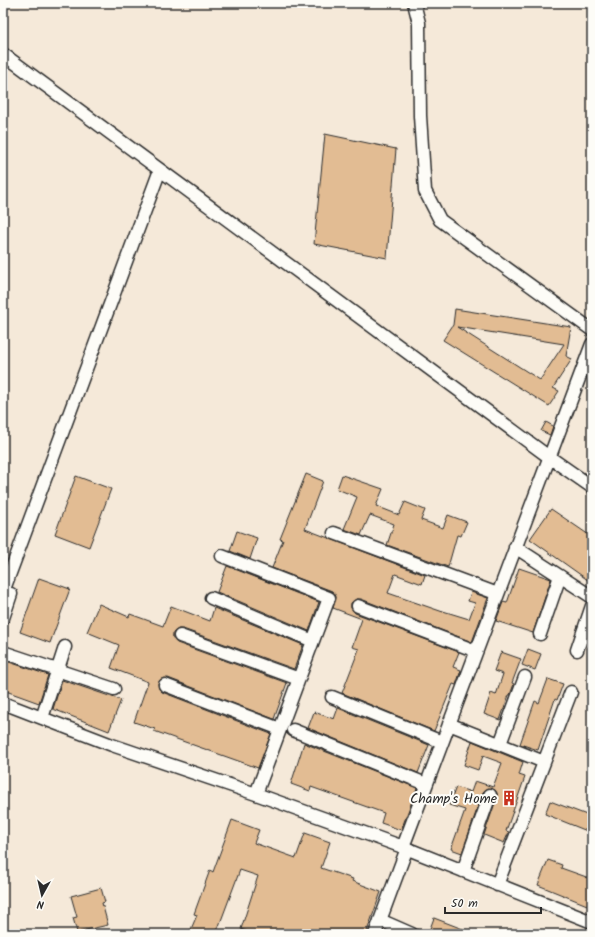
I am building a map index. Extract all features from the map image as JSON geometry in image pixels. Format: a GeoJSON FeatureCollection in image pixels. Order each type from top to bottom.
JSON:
{"type":"FeatureCollection","features":[{"type":"Feature","properties":{"kind":"street"},"geometry":{"type":"LineString","coordinates":[[414,3],[419,23],[420,116],[425,190],[440,220],[592,330]]}},
{"type":"Feature","properties":{"kind":"street"},"geometry":{"type":"LineString","coordinates":[[3,54],[549,457],[592,487]]}},
{"type":"Feature","properties":{"kind":"street"},"geometry":{"type":"LineString","coordinates":[[3,618],[7,593],[160,170]]}},
{"type":"Feature","properties":{"kind":"street"},"geometry":{"type":"LineString","coordinates":[[375,934],[426,784],[592,344]]}},
{"type":"Feature","properties":{"kind":"street"},"geometry":{"type":"LineString","coordinates":[[334,533],[498,594]]}},
{"type":"Feature","properties":{"kind":"street"},"geometry":{"type":"LineString","coordinates":[[515,547],[592,597]]}},
{"type":"Feature","properties":{"kind":"street"},"geometry":{"type":"LineString","coordinates":[[222,556],[329,598],[256,794]]}},
{"type":"Feature","properties":{"kind":"street"},"geometry":{"type":"LineString","coordinates":[[540,634],[560,576]]}},
{"type":"Feature","properties":{"kind":"street"},"geometry":{"type":"LineString","coordinates":[[211,598],[313,641]]}},
{"type":"Feature","properties":{"kind":"street"},"geometry":{"type":"LineString","coordinates":[[358,606],[476,651]]}},
{"type":"Feature","properties":{"kind":"street"},"geometry":{"type":"LineString","coordinates":[[577,650],[592,606]]}},
{"type":"Feature","properties":{"kind":"street"},"geometry":{"type":"LineString","coordinates":[[180,636],[299,679]]}},
{"type":"Feature","properties":{"kind":"street"},"geometry":{"type":"LineString","coordinates":[[42,718],[65,646]]}},
{"type":"Feature","properties":{"kind":"street"},"geometry":{"type":"LineString","coordinates":[[3,652],[58,669],[114,689]]}},
{"type":"Feature","properties":{"kind":"street"},"geometry":{"type":"LineString","coordinates":[[500,744],[525,677]]}},
{"type":"Feature","properties":{"kind":"street"},"geometry":{"type":"LineString","coordinates":[[165,685],[280,729]]}},
{"type":"Feature","properties":{"kind":"street"},"geometry":{"type":"LineString","coordinates":[[497,885],[571,692]]}},
{"type":"Feature","properties":{"kind":"street"},"geometry":{"type":"LineString","coordinates":[[332,697],[442,742]]}},
{"type":"Feature","properties":{"kind":"street"},"geometry":{"type":"LineString","coordinates":[[3,703],[112,745],[256,794],[405,848],[592,922]]}},
{"type":"Feature","properties":{"kind":"street"},"geometry":{"type":"LineString","coordinates":[[449,724],[544,762]]}},
{"type":"Feature","properties":{"kind":"street"},"geometry":{"type":"LineString","coordinates":[[293,730],[426,784]]}},
{"type":"Feature","properties":{"kind":"street"},"geometry":{"type":"LineString","coordinates":[[463,871],[490,795]]}},
{"type":"Feature","properties":{"kind":"street"},"geometry":{"type":"LineString","coordinates":[[380,920],[412,934]]}},
{"type":"Feature","properties":{"kind":"building"},"geometry":{"type":"Polygon","coordinates":[[[325,134],[396,149],[387,258],[314,244],[325,134]]]}},
{"type":"Feature","properties":{"kind":"building"},"geometry":{"type":"Polygon","coordinates":[[[455,309],[571,327],[566,356],[572,359],[553,388],[559,391],[549,406],[443,340],[453,325],[455,309]],[[457,327],[540,380],[564,344],[457,327]]]}},
{"type":"Feature","properties":{"kind":"building"},"geometry":{"type":"Polygon","coordinates":[[[546,422],[553,426],[550,435],[541,431],[546,422]]]}},
{"type":"Feature","properties":{"kind":"building"},"geometry":{"type":"Polygon","coordinates":[[[306,474],[323,481],[305,529],[425,575],[422,584],[395,574],[388,593],[443,612],[469,619],[475,603],[468,601],[471,592],[488,598],[472,642],[361,599],[356,599],[351,603],[351,608],[355,613],[459,652],[453,667],[461,670],[456,685],[453,684],[434,731],[342,693],[359,649],[352,647],[362,619],[333,608],[336,597],[332,591],[272,568],[283,540],[280,539],[306,474]]]}},
{"type":"Feature","properties":{"kind":"building"},"geometry":{"type":"Polygon","coordinates":[[[342,475],[383,489],[376,506],[399,515],[405,502],[425,510],[421,520],[443,528],[448,515],[467,522],[461,536],[457,535],[448,567],[387,545],[394,524],[370,515],[361,535],[344,529],[357,497],[337,489],[342,475]]]}},
{"type":"Feature","properties":{"kind":"building"},"geometry":{"type":"Polygon","coordinates":[[[76,476],[111,489],[89,547],[55,534],[76,476]]]}},
{"type":"Feature","properties":{"kind":"building"},"geometry":{"type":"Polygon","coordinates":[[[551,509],[592,537],[592,583],[530,539],[551,509]]]}},
{"type":"Feature","properties":{"kind":"building"},"geometry":{"type":"Polygon","coordinates":[[[237,531],[257,538],[250,559],[230,551],[237,531]]]}},
{"type":"Feature","properties":{"kind":"building"},"geometry":{"type":"Polygon","coordinates":[[[227,566],[319,602],[309,631],[217,592],[227,566]]]}},
{"type":"Feature","properties":{"kind":"building"},"geometry":{"type":"Polygon","coordinates":[[[519,568],[551,579],[533,633],[496,621],[503,602],[507,603],[519,568]]]}},
{"type":"Feature","properties":{"kind":"building"},"geometry":{"type":"Polygon","coordinates":[[[39,578],[70,589],[50,643],[20,632],[39,578]]]}},
{"type":"Feature","properties":{"kind":"building"},"geometry":{"type":"Polygon","coordinates":[[[99,604],[129,617],[130,614],[163,626],[171,606],[210,621],[214,608],[303,645],[294,669],[183,629],[178,629],[173,633],[173,638],[177,643],[287,683],[274,719],[168,678],[161,679],[158,683],[159,689],[162,692],[271,734],[258,768],[154,731],[155,729],[134,722],[148,682],[111,668],[119,645],[87,632],[99,604]]]}},
{"type":"Feature","properties":{"kind":"building"},"geometry":{"type":"Polygon","coordinates":[[[528,649],[541,654],[535,670],[522,665],[528,649]]]}},
{"type":"Feature","properties":{"kind":"building"},"geometry":{"type":"Polygon","coordinates":[[[501,652],[521,659],[512,683],[514,684],[500,720],[484,714],[491,693],[496,695],[503,674],[494,671],[501,652]]]}},
{"type":"Feature","properties":{"kind":"building"},"geometry":{"type":"Polygon","coordinates":[[[3,660],[48,675],[39,703],[3,690],[3,660]]]}},
{"type":"Feature","properties":{"kind":"building"},"geometry":{"type":"Polygon","coordinates":[[[548,679],[563,684],[557,700],[555,699],[538,750],[520,744],[535,701],[539,703],[548,679]]]}},
{"type":"Feature","properties":{"kind":"building"},"geometry":{"type":"Polygon","coordinates":[[[62,680],[121,700],[109,731],[53,709],[62,680]]]}},
{"type":"Feature","properties":{"kind":"building"},"geometry":{"type":"Polygon","coordinates":[[[338,708],[429,745],[418,773],[308,728],[314,712],[334,719],[338,708]]]}},
{"type":"Feature","properties":{"kind":"building"},"geometry":{"type":"Polygon","coordinates":[[[472,741],[523,762],[519,775],[525,777],[506,831],[509,832],[504,843],[484,835],[497,797],[495,790],[488,788],[483,792],[462,853],[451,849],[465,810],[449,805],[456,787],[471,792],[475,781],[493,787],[502,763],[483,756],[478,770],[464,765],[472,741]]]}},
{"type":"Feature","properties":{"kind":"building"},"geometry":{"type":"Polygon","coordinates":[[[304,743],[417,788],[401,830],[381,823],[384,813],[311,787],[310,791],[291,784],[304,743]]]}},
{"type":"Feature","properties":{"kind":"building"},"geometry":{"type":"Polygon","coordinates":[[[550,801],[592,817],[592,833],[545,814],[550,801]]]}},
{"type":"Feature","properties":{"kind":"building"},"geometry":{"type":"Polygon","coordinates":[[[232,820],[259,830],[254,843],[296,858],[305,833],[330,842],[321,868],[353,879],[352,881],[381,892],[366,934],[254,934],[241,929],[258,876],[240,870],[216,934],[189,934],[197,915],[194,914],[210,870],[213,872],[232,820]]]}},
{"type":"Feature","properties":{"kind":"building"},"geometry":{"type":"Polygon","coordinates":[[[548,860],[562,865],[561,868],[592,879],[592,907],[538,885],[548,860]]]}},
{"type":"Feature","properties":{"kind":"building"},"geometry":{"type":"Polygon","coordinates":[[[101,888],[105,902],[102,903],[108,925],[77,932],[73,918],[77,917],[71,896],[101,888]]]}},
{"type":"Feature","properties":{"kind":"building"},"geometry":{"type":"Polygon","coordinates":[[[434,918],[473,933],[473,934],[428,934],[434,918]]]}},
{"type":"Feature","properties":{"kind":"place","name":"Champ's Home"},"geometry":{"type":"Point","coordinates":[509,798]}}]}
